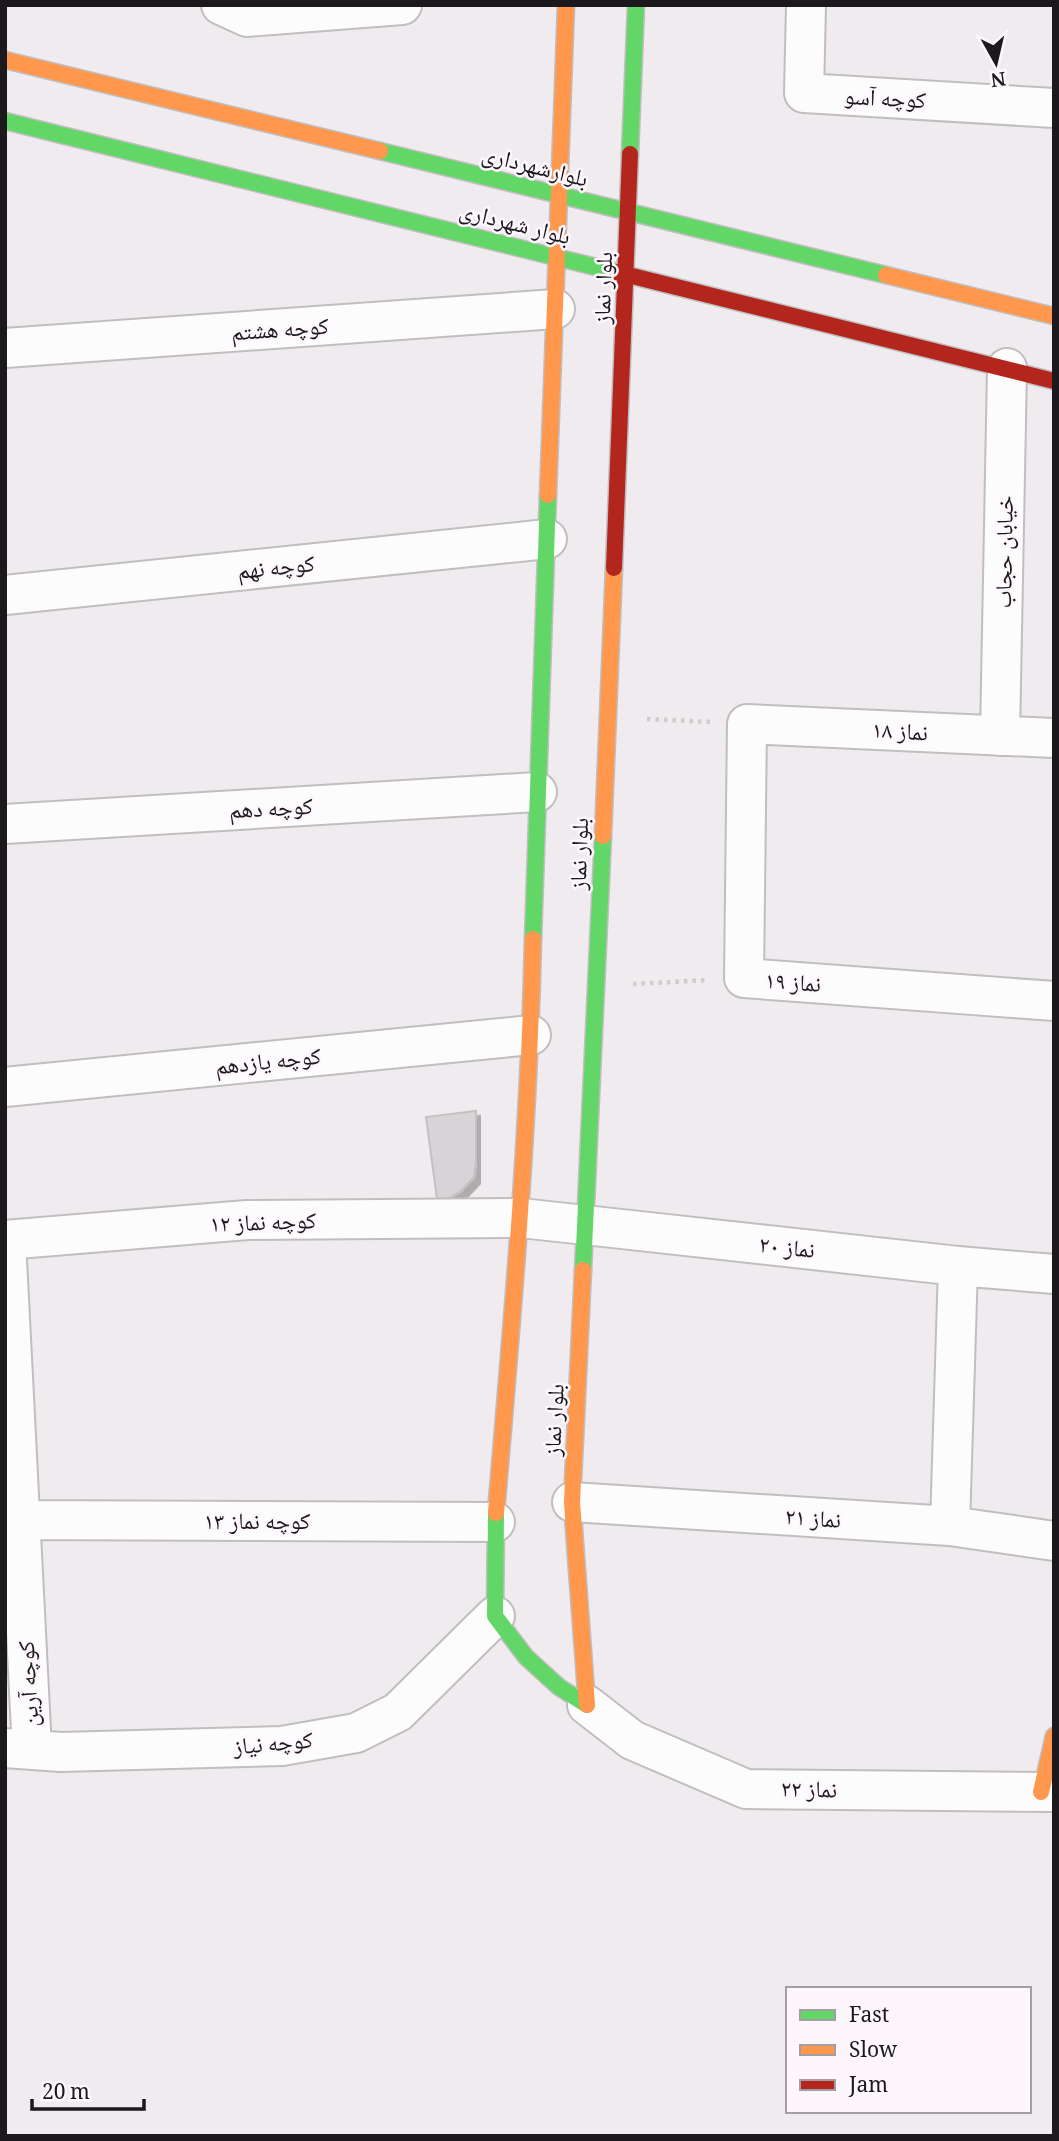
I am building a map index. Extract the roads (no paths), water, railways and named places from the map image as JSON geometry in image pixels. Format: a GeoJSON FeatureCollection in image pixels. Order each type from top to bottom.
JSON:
{"type":"FeatureCollection","features":[{"type":"Feature","properties":{"kind":"main road","name":"بلوار نماز"},"geometry":{"type":"LineString","coordinates":[[495,1616],[495,1522],[521,1218],[531,1035],[537,792],[566,5]]}},
{"type":"Feature","properties":{"kind":"main road","name":"بلوار نماز"},"geometry":{"type":"LineString","coordinates":[[587,1705],[572,1502],[597,986],[636,5]]}},
{"type":"Feature","properties":{"kind":"main road","name":"بلوارشهرداری"},"geometry":{"type":"LineString","coordinates":[[5,60],[1054,316]]}},
{"type":"Feature","properties":{"kind":"main road","name":"بلوار شهرداری"},"geometry":{"type":"LineString","coordinates":[[5,121],[1054,381]]}},
{"type":"Feature","properties":{"kind":"main road"},"geometry":{"type":"LineString","coordinates":[[495,1616],[526,1657],[559,1687],[587,1705]]}},
{"type":"Feature","properties":{"kind":"main road"},"geometry":{"type":"LineString","coordinates":[[1047,1792],[1054,1736]]}},
{"type":"Feature","properties":{"kind":"street"},"geometry":{"type":"LineString","coordinates":[[221,5],[247,17],[402,5]]}},
{"type":"Feature","properties":{"kind":"street","name":"کوچه آسو"},"geometry":{"type":"LineString","coordinates":[[806,5],[804,93],[1054,107]]}},
{"type":"Feature","properties":{"kind":"street","name":"کوچه هشتم"},"geometry":{"type":"LineString","coordinates":[[5,348],[555,309]]}},
{"type":"Feature","properties":{"kind":"street","name":"خیابان حجاب"},"geometry":{"type":"LineString","coordinates":[[1000,736],[1007,368]]}},
{"type":"Feature","properties":{"kind":"street","name":"کوچه نهم"},"geometry":{"type":"LineString","coordinates":[[5,595],[547,539]]}},
{"type":"Feature","properties":{"kind":"street","name":"نماز ۱۸"},"geometry":{"type":"LineString","coordinates":[[747,724],[1054,738]]}},
{"type":"Feature","properties":{"kind":"street","name":"نماز ۱۹"},"geometry":{"type":"LineString","coordinates":[[747,724],[744,978],[1054,1001]]}},
{"type":"Feature","properties":{"kind":"street","name":"کوچه دهم"},"geometry":{"type":"LineString","coordinates":[[5,824],[537,792]]}},
{"type":"Feature","properties":{"kind":"street","name":"کوچه یازدهم"},"geometry":{"type":"LineString","coordinates":[[5,1087],[531,1035]]}},
{"type":"Feature","properties":{"kind":"street","name":"نماز ۲۰"},"geometry":{"type":"LineString","coordinates":[[521,1218],[1054,1274]]}},
{"type":"Feature","properties":{"kind":"street","name":"کوچه نماز ۱۲"},"geometry":{"type":"LineString","coordinates":[[6,1240],[247,1220],[521,1218]]}},
{"type":"Feature","properties":{"kind":"street","name":"کوچه آرین"},"geometry":{"type":"LineString","coordinates":[[6,1240],[11,1462],[19,1520],[18,1749]]}},
{"type":"Feature","properties":{"kind":"street"},"geometry":{"type":"LineString","coordinates":[[950,1526],[958,1266]]}},
{"type":"Feature","properties":{"kind":"street","name":"نماز ۲۱"},"geometry":{"type":"LineString","coordinates":[[572,1502],[950,1526],[1054,1541]]}},
{"type":"Feature","properties":{"kind":"street","name":"کوچه نماز ۱۳"},"geometry":{"type":"LineString","coordinates":[[19,1520],[495,1522]]}},
{"type":"Feature","properties":{"kind":"street","name":"کوچه نیاز"},"geometry":{"type":"LineString","coordinates":[[18,1749],[61,1752],[282,1746],[356,1733],[398,1712],[495,1616]]}},
{"type":"Feature","properties":{"kind":"street","name":"نماز ۲۲"},"geometry":{"type":"LineString","coordinates":[[587,1705],[632,1740],[746,1789],[1047,1792]]}}]}
